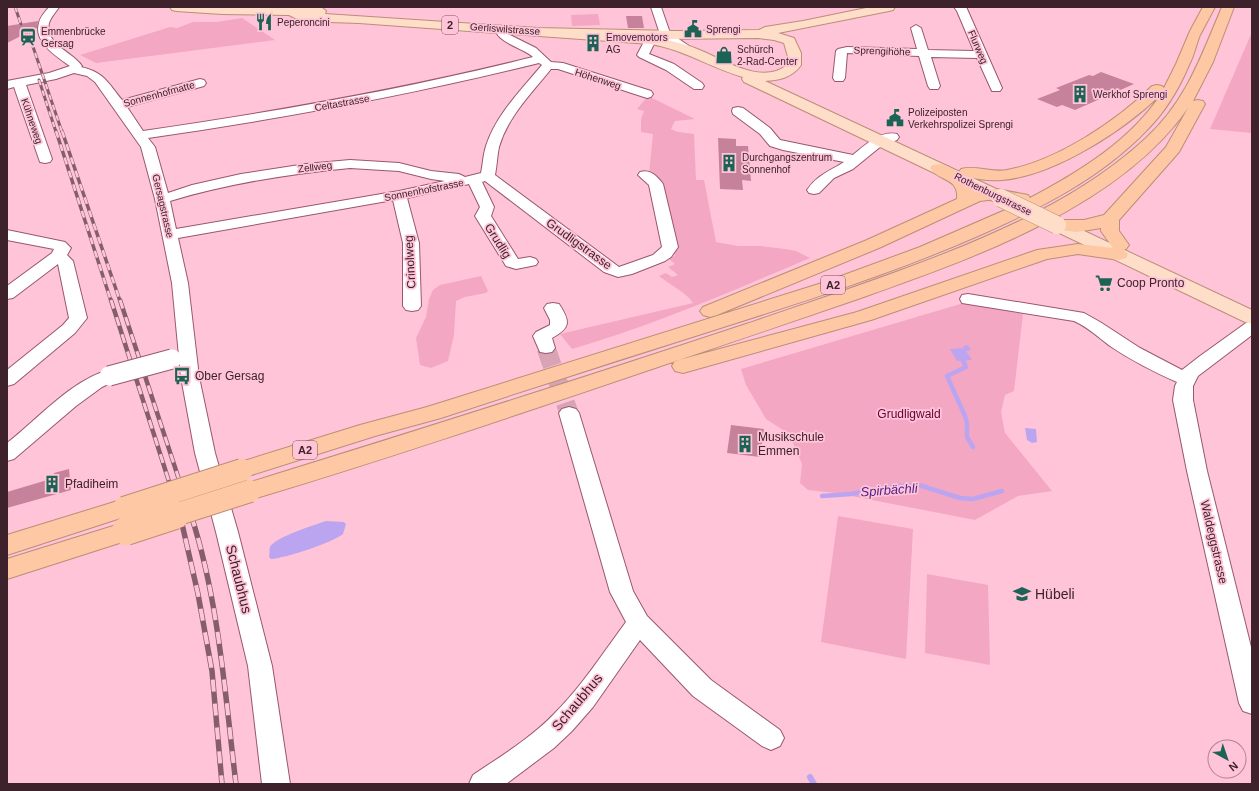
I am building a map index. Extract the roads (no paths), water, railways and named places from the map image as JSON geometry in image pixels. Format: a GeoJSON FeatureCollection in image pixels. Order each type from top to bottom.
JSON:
{"type":"FeatureCollection","features":[{"type":"Feature","properties":{"kind":"highway","name":"A2"},"geometry":{"type":"LineString","coordinates":[[246,480],[368,430],[434,412],[829,286],[904,260],[1025,208],[1095,167],[1145,124],[1164,98],[1181,70],[1196,30],[1209,7]]}},
{"type":"Feature","properties":{"kind":"highway","name":"A2"},"geometry":{"type":"LineString","coordinates":[[7,569],[125,519],[246,480],[549,396],[872,288],[936,264],[1044,217],[1097,186],[1147,147],[1170,122],[1189,97],[1203,70],[1228,7]]}},
{"type":"Feature","properties":{"kind":"highway"},"geometry":{"type":"LineString","coordinates":[[966,172],[997,176],[1026,170],[1060,156],[1100,134],[1133,113],[1153,95],[1168,75],[1187,39],[1196,30]]}},
{"type":"Feature","properties":{"kind":"highway"},"geometry":{"type":"LineString","coordinates":[[549,396],[578,398],[684,365],[833,326],[1044,254],[1069,242],[1070,227],[1101,223],[1110,219],[1146,182],[1173,149],[1201,99],[1203,70]]}},
{"type":"Feature","properties":{"kind":"highway"},"geometry":{"type":"LineString","coordinates":[[938,168],[963,185],[966,196],[963,203]]}},
{"type":"Feature","properties":{"kind":"highway"},"geometry":{"type":"LineString","coordinates":[[368,430],[410,411],[630,342],[873,244],[976,197],[1007,195]]}},
{"type":"Feature","properties":{"kind":"highway"},"geometry":{"type":"LineString","coordinates":[[1044,254],[1078,249],[1120,249],[1110,231],[1110,219]]}},
{"type":"Feature","properties":{"kind":"highway","name":"A2"},"geometry":{"type":"LineString","coordinates":[[7,545],[125,519]]}},
{"type":"Feature","properties":{"kind":"main road","name":"Gerliswilstrasse"},"geometry":{"type":"LineString","coordinates":[[176,7],[246,13],[310,11],[359,19],[542,31],[650,40]]}},
{"type":"Feature","properties":{"kind":"main road","name":"2"},"geometry":{"type":"LineString","coordinates":[[542,31],[665,35],[745,34],[803,25],[889,7]]}},
{"type":"Feature","properties":{"kind":"main road"},"geometry":{"type":"LineString","coordinates":[[793,79],[795,53],[789,41],[791,33],[803,25]]}},
{"type":"Feature","properties":{"kind":"main road"},"geometry":{"type":"LineString","coordinates":[[745,34],[776,36],[789,41]]}},
{"type":"Feature","properties":{"kind":"main road"},"geometry":{"type":"LineString","coordinates":[[688,50],[695,42],[716,35]]}},
{"type":"Feature","properties":{"kind":"main road","name":"2"},"geometry":{"type":"LineString","coordinates":[[650,40],[688,50],[734,70],[765,77],[782,75],[793,79]]}},
{"type":"Feature","properties":{"kind":"main road","name":"Rothenburgstrasse"},"geometry":{"type":"LineString","coordinates":[[734,70],[757,83],[966,172],[1070,227],[1120,249],[1252,317]]}},
{"type":"Feature","properties":{"kind":"main road","name":"Rothenburgstrasse"},"geometry":{"type":"LineString","coordinates":[[793,79],[803,94],[938,168],[1007,195],[1070,227]]}},
{"type":"Feature","properties":{"kind":"street"},"geometry":{"type":"LineString","coordinates":[[13,84],[52,76],[73,69],[76,66],[54,49],[44,31],[43,25],[45,20],[54,7]]}},
{"type":"Feature","properties":{"kind":"street","name":"Flurweg"},"geometry":{"type":"LineString","coordinates":[[959,7],[962,9],[996,88]]}},
{"type":"Feature","properties":{"kind":"street"},"geometry":{"type":"LineString","coordinates":[[660,9],[665,35],[688,50]]}},
{"type":"Feature","properties":{"kind":"street","name":"Sprengihöhe"},"geometry":{"type":"LineString","coordinates":[[916,28],[925,52],[934,86]]}},
{"type":"Feature","properties":{"kind":"street"},"geometry":{"type":"LineString","coordinates":[[477,179],[500,130],[513,107],[545,62],[532,50],[504,36],[500,29]]}},
{"type":"Feature","properties":{"kind":"street"},"geometry":{"type":"LineString","coordinates":[[650,40],[643,55],[670,67],[698,86]]}},
{"type":"Feature","properties":{"kind":"street","name":"Sprengihöhe"},"geometry":{"type":"LineString","coordinates":[[839,78],[843,51],[925,52],[981,55]]}},
{"type":"Feature","properties":{"kind":"street","name":"Höhenweg"},"geometry":{"type":"LineString","coordinates":[[545,62],[647,94]]}},
{"type":"Feature","properties":{"kind":"street","name":"Celtastrasse"},"geometry":{"type":"LineString","coordinates":[[141,135],[238,121],[372,98],[545,62]]}},
{"type":"Feature","properties":{"kind":"street","name":"Gersagstrasse"},"geometry":{"type":"LineString","coordinates":[[73,69],[91,73],[95,76],[119,105],[148,147],[162,199],[180,283],[180,357],[190,377]]}},
{"type":"Feature","properties":{"kind":"street","name":"Sonnenhofmatte"},"geometry":{"type":"LineString","coordinates":[[119,105],[200,83]]}},
{"type":"Feature","properties":{"kind":"street","name":"Kühneweg"},"geometry":{"type":"LineString","coordinates":[[13,84],[45,159]]}},
{"type":"Feature","properties":{"kind":"street"},"geometry":{"type":"LineString","coordinates":[[738,111],[765,131],[775,142],[783,146],[855,160]]}},
{"type":"Feature","properties":{"kind":"street"},"geometry":{"type":"LineString","coordinates":[[814,190],[829,175],[848,166],[874,146],[887,139]]}},
{"type":"Feature","properties":{"kind":"street","name":"Zellweg"},"geometry":{"type":"LineString","coordinates":[[162,199],[197,188],[241,178],[306,168],[350,164],[399,168],[431,175],[477,179]]}},
{"type":"Feature","properties":{"kind":"street","name":"Grudligstrasse"},"geometry":{"type":"LineString","coordinates":[[477,179],[610,269],[618,272],[626,272],[659,258],[665,254],[670,247],[656,184],[645,174]]}},
{"type":"Feature","properties":{"kind":"street","name":"Sonnenhofstrasse"},"geometry":{"type":"LineString","coordinates":[[170,235],[399,196],[477,179]]}},
{"type":"Feature","properties":{"kind":"street","name":"Grudlig"},"geometry":{"type":"LineString","coordinates":[[477,179],[487,207],[483,216],[512,263],[516,264],[530,262]]}},
{"type":"Feature","properties":{"kind":"street","name":"Crinolweg"},"geometry":{"type":"LineString","coordinates":[[399,196],[411,243],[412,306]]}},
{"type":"Feature","properties":{"kind":"street"},"geometry":{"type":"LineString","coordinates":[[7,235],[59,245],[63,248],[58,256],[7,294]]}},
{"type":"Feature","properties":{"kind":"street"},"geometry":{"type":"LineString","coordinates":[[7,380],[69,329],[78,318],[65,261],[58,256]]}},
{"type":"Feature","properties":{"kind":"street"},"geometry":{"type":"LineString","coordinates":[[968,299],[1078,318],[1092,322],[1115,341],[1140,357],[1186,379],[1190,373],[1206,360],[1252,327]]}},
{"type":"Feature","properties":{"kind":"street"},"geometry":{"type":"LineString","coordinates":[[544,342],[558,327],[559,320],[553,308]]}},
{"type":"Feature","properties":{"kind":"street"},"geometry":{"type":"LineString","coordinates":[[7,454],[82,392],[98,381],[109,376],[180,357]]}},
{"type":"Feature","properties":{"kind":"street","name":"Schaubhus"},"geometry":{"type":"LineString","coordinates":[[190,377],[204,453],[227,532],[260,666],[276,784]]}},
{"type":"Feature","properties":{"kind":"street","name":"Waldeggstrasse"},"geometry":{"type":"LineString","coordinates":[[1186,379],[1183,400],[1196,471],[1252,703]]}},
{"type":"Feature","properties":{"kind":"street"},"geometry":{"type":"LineString","coordinates":[[572,422],[622,592],[639,623],[702,688],[772,738]]}},
{"type":"Feature","properties":{"kind":"street","name":"Schaubhus"},"geometry":{"type":"LineString","coordinates":[[483,784],[530,752],[563,722],[593,686],[639,623]]}},
{"type":"Feature","properties":{"kind":"waterway","name":"Spirbächli"},"geometry":{"type":"LineString","coordinates":[[963,361],[966,367],[947,376],[965,416],[967,423],[967,437],[973,447]]}},
{"type":"Feature","properties":{"kind":"waterway","name":"Spirbächli"},"geometry":{"type":"LineString","coordinates":[[822,496],[851,494],[897,486],[919,485],[960,498],[973,499],[1002,491]]}},
{"type":"Feature","properties":{"kind":"waterway","name":"Spirbächli"},"geometry":{"type":"LineString","coordinates":[[810,777],[814,784]]}},
{"type":"Feature","properties":{"kind":"tunnel"},"geometry":{"type":"LineString","coordinates":[[546,348],[569,413]]}},
{"type":"Feature","properties":{"kind":"railway"},"geometry":{"type":"LineString","coordinates":[[15,7],[21,24]]}},
{"type":"Feature","properties":{"kind":"railway"},"geometry":{"type":"LineString","coordinates":[[28,32],[62,132]]}},
{"type":"Feature","properties":{"kind":"railway"},"geometry":{"type":"LineString","coordinates":[[39,80],[56,132]]}},
{"type":"Feature","properties":{"kind":"railway"},"geometry":{"type":"LineString","coordinates":[[56,131],[111,301]]}},
{"type":"Feature","properties":{"kind":"railway"},"geometry":{"type":"LineString","coordinates":[[62,131],[120,301]]}},
{"type":"Feature","properties":{"kind":"railway"},"geometry":{"type":"LineString","coordinates":[[111,300],[180,516]]}},
{"type":"Feature","properties":{"kind":"railway"},"geometry":{"type":"LineString","coordinates":[[120,300],[191,516]]}},
{"type":"Feature","properties":{"kind":"railway"},"geometry":{"type":"LineString","coordinates":[[180,515],[198,594],[212,671],[222,784]]}},
{"type":"Feature","properties":{"kind":"railway"},"geometry":{"type":"LineString","coordinates":[[191,515],[201,548],[215,614],[236,784]]}},
{"type":"Feature","properties":{"kind":"place","name":"Peperoncini"},"geometry":{"type":"Point","coordinates":[264,22]}},
{"type":"Feature","properties":{"kind":"place","name":"Sprengi"},"geometry":{"type":"Point","coordinates":[693,29]}},
{"type":"Feature","properties":{"kind":"place","name":"Emmenbrücke Gersag"},"geometry":{"type":"Point","coordinates":[28,37]}},
{"type":"Feature","properties":{"kind":"place","name":"Emovemotors AG"},"geometry":{"type":"Point","coordinates":[593,43]}},
{"type":"Feature","properties":{"kind":"place","name":"Schürch 2-Rad-Center"},"geometry":{"type":"Point","coordinates":[724,55]}},
{"type":"Feature","properties":{"kind":"place","name":"Werkhof Sprengi"},"geometry":{"type":"Point","coordinates":[1080,94]}},
{"type":"Feature","properties":{"kind":"place","name":"Polizeiposten Verkehrspolizei Sprengi"},"geometry":{"type":"Point","coordinates":[895,118]}},
{"type":"Feature","properties":{"kind":"place","name":"Durchgangszentrum Sonnenhof"},"geometry":{"type":"Point","coordinates":[729,163]}},
{"type":"Feature","properties":{"kind":"place","name":"Coop Pronto"},"geometry":{"type":"Point","coordinates":[1104,283]}},
{"type":"Feature","properties":{"kind":"place","name":"Ober Gersag"},"geometry":{"type":"Point","coordinates":[182,376]}},
{"type":"Feature","properties":{"kind":"place","name":"Musikschule Emmen"},"geometry":{"type":"Point","coordinates":[745,444]}},
{"type":"Feature","properties":{"kind":"place","name":"Pfadiheim"},"geometry":{"type":"Point","coordinates":[52,484]}},
{"type":"Feature","properties":{"kind":"place","name":"Hübeli"},"geometry":{"type":"Point","coordinates":[1022,594]}},
{"type":"Feature","properties":{"kind":"park label","name":"Grudligwald"},"geometry":{"type":"Point","coordinates":[909,414]}}]}
